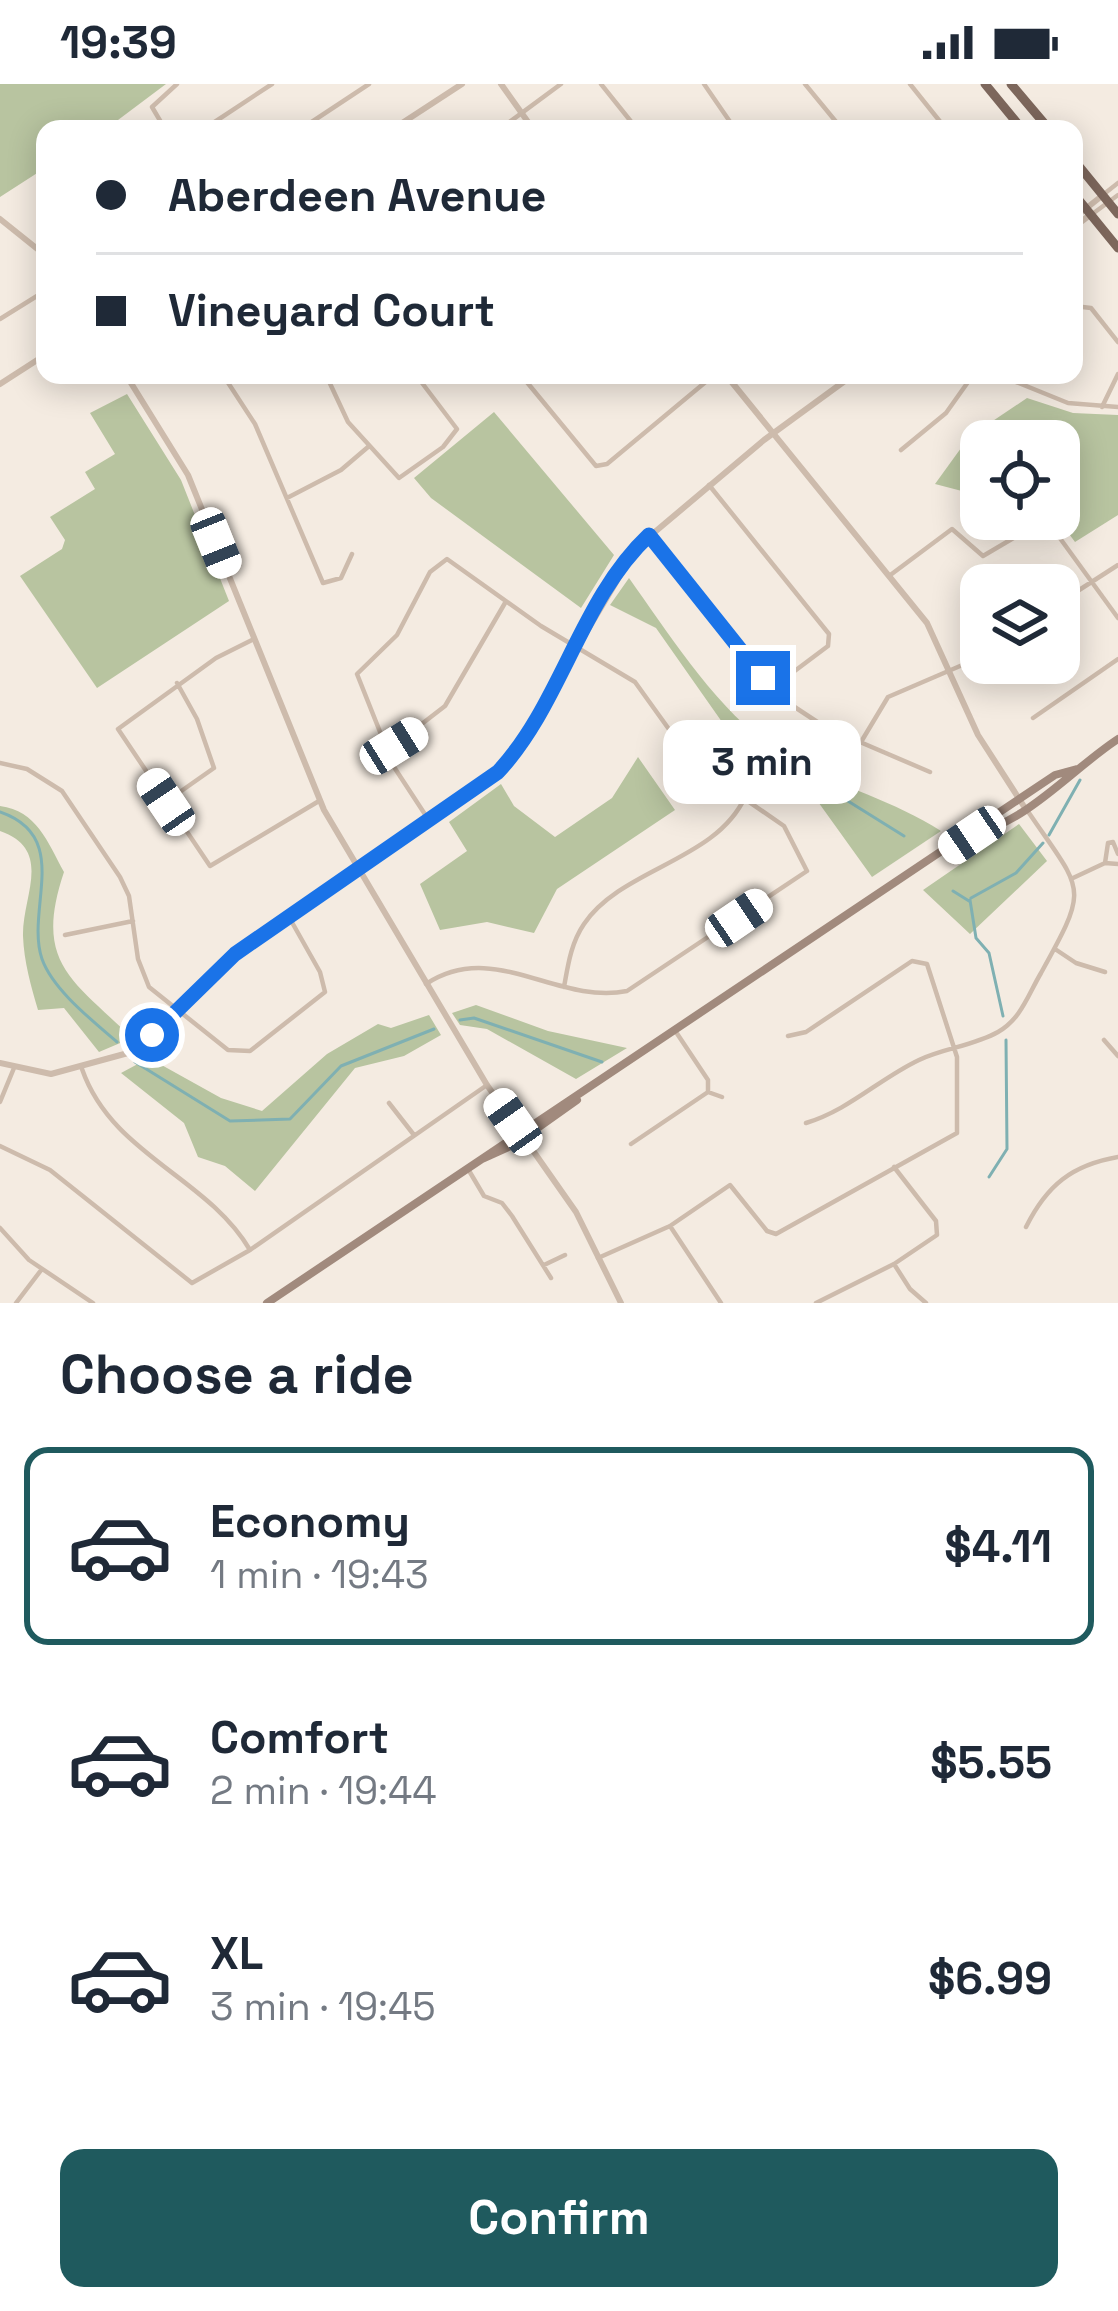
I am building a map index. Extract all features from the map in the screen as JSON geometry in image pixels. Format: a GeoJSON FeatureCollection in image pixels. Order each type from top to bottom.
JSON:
{"type":"FeatureCollection","features":[{"type":"Feature","properties":{"kind":"main road"},"geometry":{"type":"LineString","coordinates":[[985,84],[1015,120]]}},
{"type":"Feature","properties":{"kind":"main road"},"geometry":{"type":"LineString","coordinates":[[1011,84],[1041,120]]}},
{"type":"Feature","properties":{"kind":"main road"},"geometry":{"type":"LineString","coordinates":[[1083,169],[1110,197],[1118,214]]}},
{"type":"Feature","properties":{"kind":"main road"},"geometry":{"type":"LineString","coordinates":[[1083,204],[1118,248]]}},
{"type":"Feature","properties":{"kind":"main road"},"geometry":{"type":"LineString","coordinates":[[267,1303],[284,1298],[467,1168],[972,835],[991,830],[1022,803],[1118,739]]}},
{"type":"Feature","properties":{"kind":"street"},"geometry":{"type":"LineString","coordinates":[[160,120],[152,107],[177,84]]}},
{"type":"Feature","properties":{"kind":"street"},"geometry":{"type":"LineString","coordinates":[[218,120],[272,84]]}},
{"type":"Feature","properties":{"kind":"street"},"geometry":{"type":"LineString","coordinates":[[315,120],[369,84]]}},
{"type":"Feature","properties":{"kind":"street"},"geometry":{"type":"LineString","coordinates":[[407,120],[462,84]]}},
{"type":"Feature","properties":{"kind":"street"},"geometry":{"type":"LineString","coordinates":[[501,84],[526,120]]}},
{"type":"Feature","properties":{"kind":"street"},"geometry":{"type":"LineString","coordinates":[[513,120],[561,84]]}},
{"type":"Feature","properties":{"kind":"street"},"geometry":{"type":"LineString","coordinates":[[601,84],[630,120]]}},
{"type":"Feature","properties":{"kind":"street"},"geometry":{"type":"LineString","coordinates":[[704,84],[729,120]]}},
{"type":"Feature","properties":{"kind":"street"},"geometry":{"type":"LineString","coordinates":[[805,84],[835,120]]}},
{"type":"Feature","properties":{"kind":"street"},"geometry":{"type":"LineString","coordinates":[[910,84],[939,120]]}},
{"type":"Feature","properties":{"kind":"street"},"geometry":{"type":"LineString","coordinates":[[1083,214],[1110,197],[1118,183]]}},
{"type":"Feature","properties":{"kind":"street"},"geometry":{"type":"LineString","coordinates":[[1083,217],[1089,211]]}},
{"type":"Feature","properties":{"kind":"street"},"geometry":{"type":"LineString","coordinates":[[0,219],[36,248]]}},
{"type":"Feature","properties":{"kind":"street"},"geometry":{"type":"LineString","coordinates":[[0,319],[36,297]]}},
{"type":"Feature","properties":{"kind":"street"},"geometry":{"type":"LineString","coordinates":[[1083,307],[1090,308],[1118,341]]}},
{"type":"Feature","properties":{"kind":"street"},"geometry":{"type":"LineString","coordinates":[[0,384],[36,361]]}},
{"type":"Feature","properties":{"kind":"street"},"geometry":{"type":"LineString","coordinates":[[1102,406],[1118,374]]}},
{"type":"Feature","properties":{"kind":"street"},"geometry":{"type":"LineString","coordinates":[[132,384],[188,475],[319,801],[487,1085],[576,1212],[621,1303]]}},
{"type":"Feature","properties":{"kind":"street"},"geometry":{"type":"LineString","coordinates":[[229,384],[255,424],[322,583],[341,578],[352,554]]}},
{"type":"Feature","properties":{"kind":"street"},"geometry":{"type":"LineString","coordinates":[[330,384],[340,410],[399,478],[454,436],[456,424],[423,384]]}},
{"type":"Feature","properties":{"kind":"street"},"geometry":{"type":"LineString","coordinates":[[528,384],[596,466],[607,464],[703,384]]}},
{"type":"Feature","properties":{"kind":"street"},"geometry":{"type":"LineString","coordinates":[[733,384],[934,633],[978,735],[1072,879],[1074,913],[1009,1024],[918,1060],[839,1110],[806,1123]]}},
{"type":"Feature","properties":{"kind":"street"},"geometry":{"type":"LineString","coordinates":[[0,1063],[52,1074],[82,1070],[128,1053],[235,954],[503,767],[617,572],[649,535],[841,384]]}},
{"type":"Feature","properties":{"kind":"street"},"geometry":{"type":"LineString","coordinates":[[901,450],[946,413],[967,384]]}},
{"type":"Feature","properties":{"kind":"street"},"geometry":{"type":"LineString","coordinates":[[1021,384],[1062,401],[1118,407]]}},
{"type":"Feature","properties":{"kind":"street"},"geometry":{"type":"LineString","coordinates":[[287,498],[341,470],[368,447]]}},
{"type":"Feature","properties":{"kind":"street"},"geometry":{"type":"LineString","coordinates":[[710,485],[829,634],[828,646],[772,688]]}},
{"type":"Feature","properties":{"kind":"street"},"geometry":{"type":"LineString","coordinates":[[889,576],[952,529],[983,556],[1046,519],[1118,618]]}},
{"type":"Feature","properties":{"kind":"street"},"geometry":{"type":"LineString","coordinates":[[649,535],[772,688],[808,718],[930,772]]}},
{"type":"Feature","properties":{"kind":"street"},"geometry":{"type":"LineString","coordinates":[[425,984],[469,965],[505,969],[600,995],[632,989],[804,875],[807,866],[784,826],[694,764],[634,682],[506,601],[453,561],[436,565],[397,635],[358,669],[388,750],[430,822]]}},
{"type":"Feature","properties":{"kind":"street"},"geometry":{"type":"LineString","coordinates":[[1080,588],[1118,565]]}},
{"type":"Feature","properties":{"kind":"street"},"geometry":{"type":"LineString","coordinates":[[388,750],[445,706],[506,601]]}},
{"type":"Feature","properties":{"kind":"street"},"geometry":{"type":"LineString","coordinates":[[254,639],[178,683],[118,729],[210,866],[319,801]]}},
{"type":"Feature","properties":{"kind":"street"},"geometry":{"type":"LineString","coordinates":[[1033,718],[1118,659]]}},
{"type":"Feature","properties":{"kind":"street"},"geometry":{"type":"LineString","coordinates":[[861,742],[888,698],[960,666]]}},
{"type":"Feature","properties":{"kind":"street"},"geometry":{"type":"LineString","coordinates":[[166,802],[211,772],[214,762],[178,683]]}},
{"type":"Feature","properties":{"kind":"street"},"geometry":{"type":"LineString","coordinates":[[0,763],[27,769],[62,791],[125,887],[142,974],[175,1011],[241,1054],[321,995],[325,984],[290,916]]}},
{"type":"Feature","properties":{"kind":"street"},"geometry":{"type":"LineString","coordinates":[[564,987],[574,945],[590,916],[721,829],[745,797]]}},
{"type":"Feature","properties":{"kind":"street"},"geometry":{"type":"LineString","coordinates":[[1105,863],[1108,842],[1113,842],[1118,854]]}},
{"type":"Feature","properties":{"kind":"street"},"geometry":{"type":"LineString","coordinates":[[1072,879],[1105,863],[1118,863]]}},
{"type":"Feature","properties":{"kind":"street"},"geometry":{"type":"LineString","coordinates":[[65,934],[133,921]]}},
{"type":"Feature","properties":{"kind":"street"},"geometry":{"type":"LineString","coordinates":[[1055,949],[1076,964],[1105,972]]}},
{"type":"Feature","properties":{"kind":"street"},"geometry":{"type":"LineString","coordinates":[[598,1258],[670,1226],[733,1185],[767,1231],[776,1234],[957,1133],[955,1048],[935,980],[917,960],[806,1032],[788,1036]]}},
{"type":"Feature","properties":{"kind":"street"},"geometry":{"type":"LineString","coordinates":[[676,1033],[708,1080],[708,1092]]}},
{"type":"Feature","properties":{"kind":"street"},"geometry":{"type":"LineString","coordinates":[[1104,1040],[1118,1056]]}},
{"type":"Feature","properties":{"kind":"street"},"geometry":{"type":"LineString","coordinates":[[0,1102],[14,1069]]}},
{"type":"Feature","properties":{"kind":"street"},"geometry":{"type":"LineString","coordinates":[[82,1070],[98,1109],[226,1218],[250,1250]]}},
{"type":"Feature","properties":{"kind":"street"},"geometry":{"type":"LineString","coordinates":[[0,1146],[50,1170],[187,1281],[250,1250],[487,1085]]}},
{"type":"Feature","properties":{"kind":"street"},"geometry":{"type":"LineString","coordinates":[[708,1092],[722,1097]]}},
{"type":"Feature","properties":{"kind":"street"},"geometry":{"type":"LineString","coordinates":[[631,1144],[708,1092]]}},
{"type":"Feature","properties":{"kind":"street"},"geometry":{"type":"LineString","coordinates":[[389,1103],[414,1135]]}},
{"type":"Feature","properties":{"kind":"street"},"geometry":{"type":"LineString","coordinates":[[1026,1227],[1042,1198],[1065,1175],[1089,1162],[1118,1156]]}},
{"type":"Feature","properties":{"kind":"street"},"geometry":{"type":"LineString","coordinates":[[816,1303],[895,1264],[934,1238],[938,1226],[894,1167]]}},
{"type":"Feature","properties":{"kind":"street"},"geometry":{"type":"LineString","coordinates":[[467,1168],[484,1196],[502,1203],[512,1216],[551,1278]]}},
{"type":"Feature","properties":{"kind":"street"},"geometry":{"type":"LineString","coordinates":[[670,1226],[721,1303]]}},
{"type":"Feature","properties":{"kind":"street"},"geometry":{"type":"LineString","coordinates":[[0,1228],[42,1269],[93,1303]]}},
{"type":"Feature","properties":{"kind":"street"},"geometry":{"type":"LineString","coordinates":[[544,1265],[565,1255]]}},
{"type":"Feature","properties":{"kind":"street"},"geometry":{"type":"LineString","coordinates":[[895,1264],[910,1289],[926,1303]]}},
{"type":"Feature","properties":{"kind":"street"},"geometry":{"type":"LineString","coordinates":[[16,1303],[42,1269]]}},
{"type":"Feature","properties":{"kind":"green space"},"geometry":{"type":"Polygon","coordinates":[[[0,84],[166,84],[118,120],[36,120],[36,174],[0,197],[0,84]]]}},
{"type":"Feature","properties":{"kind":"green space"},"geometry":{"type":"Polygon","coordinates":[[[127,394],[181,480],[229,601],[97,688],[20,576],[62,549],[65,540],[50,517],[95,489],[85,472],[115,454],[90,413],[127,394]]]}},
{"type":"Feature","properties":{"kind":"green space"},"geometry":{"type":"Polygon","coordinates":[[[1027,398],[1073,413],[1118,415],[1118,515],[1080,539],[1080,420],[994,420],[1027,398]]]}},
{"type":"Feature","properties":{"kind":"green space"},"geometry":{"type":"Polygon","coordinates":[[[494,412],[614,555],[581,608],[431,498],[414,478],[494,412]]]}},
{"type":"Feature","properties":{"kind":"green space"},"geometry":{"type":"Polygon","coordinates":[[[960,449],[960,491],[935,484],[960,449]]]}},
{"type":"Feature","properties":{"kind":"green space"},"geometry":{"type":"Polygon","coordinates":[[[629,578],[717,697],[759,738],[801,765],[941,831],[872,877],[816,799],[784,778],[768,803],[751,793],[767,761],[722,722],[656,628],[610,605],[629,578]]]}},
{"type":"Feature","properties":{"kind":"green space"},"geometry":{"type":"Polygon","coordinates":[[[638,757],[675,810],[557,889],[534,933],[487,922],[440,930],[420,884],[467,851],[449,822],[501,784],[514,806],[555,837],[612,798],[638,757]]]}},
{"type":"Feature","properties":{"kind":"green space"},"geometry":{"type":"Polygon","coordinates":[[[0,806],[32,821],[64,872],[53,929],[64,968],[132,1038],[99,1052],[64,1008],[38,1010],[23,936],[31,862],[16,839],[0,831],[0,806]]]}},
{"type":"Feature","properties":{"kind":"green space"},"geometry":{"type":"Polygon","coordinates":[[[1019,824],[1047,861],[970,934],[923,890],[1019,824]]]}},
{"type":"Feature","properties":{"kind":"green space"},"geometry":{"type":"Polygon","coordinates":[[[476,1005],[548,1031],[627,1048],[576,1079],[487,1029],[460,1025],[452,1013],[476,1005]]]}},
{"type":"Feature","properties":{"kind":"green space"},"geometry":{"type":"Polygon","coordinates":[[[429,1015],[441,1035],[404,1056],[355,1068],[255,1191],[225,1166],[198,1157],[184,1123],[121,1073],[149,1058],[221,1098],[262,1111],[327,1054],[378,1024],[391,1028],[429,1015]]]}},
{"type":"Feature","properties":{"kind":"waterway"},"geometry":{"type":"LineString","coordinates":[[775,762],[795,768],[904,836]]}},
{"type":"Feature","properties":{"kind":"waterway"},"geometry":{"type":"LineString","coordinates":[[1049,835],[1080,780]]}},
{"type":"Feature","properties":{"kind":"waterway"},"geometry":{"type":"LineString","coordinates":[[0,812],[22,823],[35,838],[41,856],[38,939],[47,971],[117,1042]]}},
{"type":"Feature","properties":{"kind":"waterway"},"geometry":{"type":"LineString","coordinates":[[971,898],[1016,873],[1043,843]]}},
{"type":"Feature","properties":{"kind":"waterway"},"geometry":{"type":"LineString","coordinates":[[953,891],[969,901]]}},
{"type":"Feature","properties":{"kind":"waterway"},"geometry":{"type":"LineString","coordinates":[[970,900],[976,938],[989,953],[1003,1016]]}},
{"type":"Feature","properties":{"kind":"waterway"},"geometry":{"type":"LineString","coordinates":[[460,1020],[474,1018],[602,1062]]}},
{"type":"Feature","properties":{"kind":"waterway"},"geometry":{"type":"LineString","coordinates":[[135,1062],[230,1121],[290,1119],[341,1066],[434,1029]]}},
{"type":"Feature","properties":{"kind":"waterway"},"geometry":{"type":"LineString","coordinates":[[989,1177],[1007,1149],[1006,1040]]}},
{"type":"Feature","properties":{"kind":"route"},"geometry":{"type":"LineString","coordinates":[[152,1035],[235,954],[498,772],[522,741],[617,572],[649,535],[763,678]]}}]}
